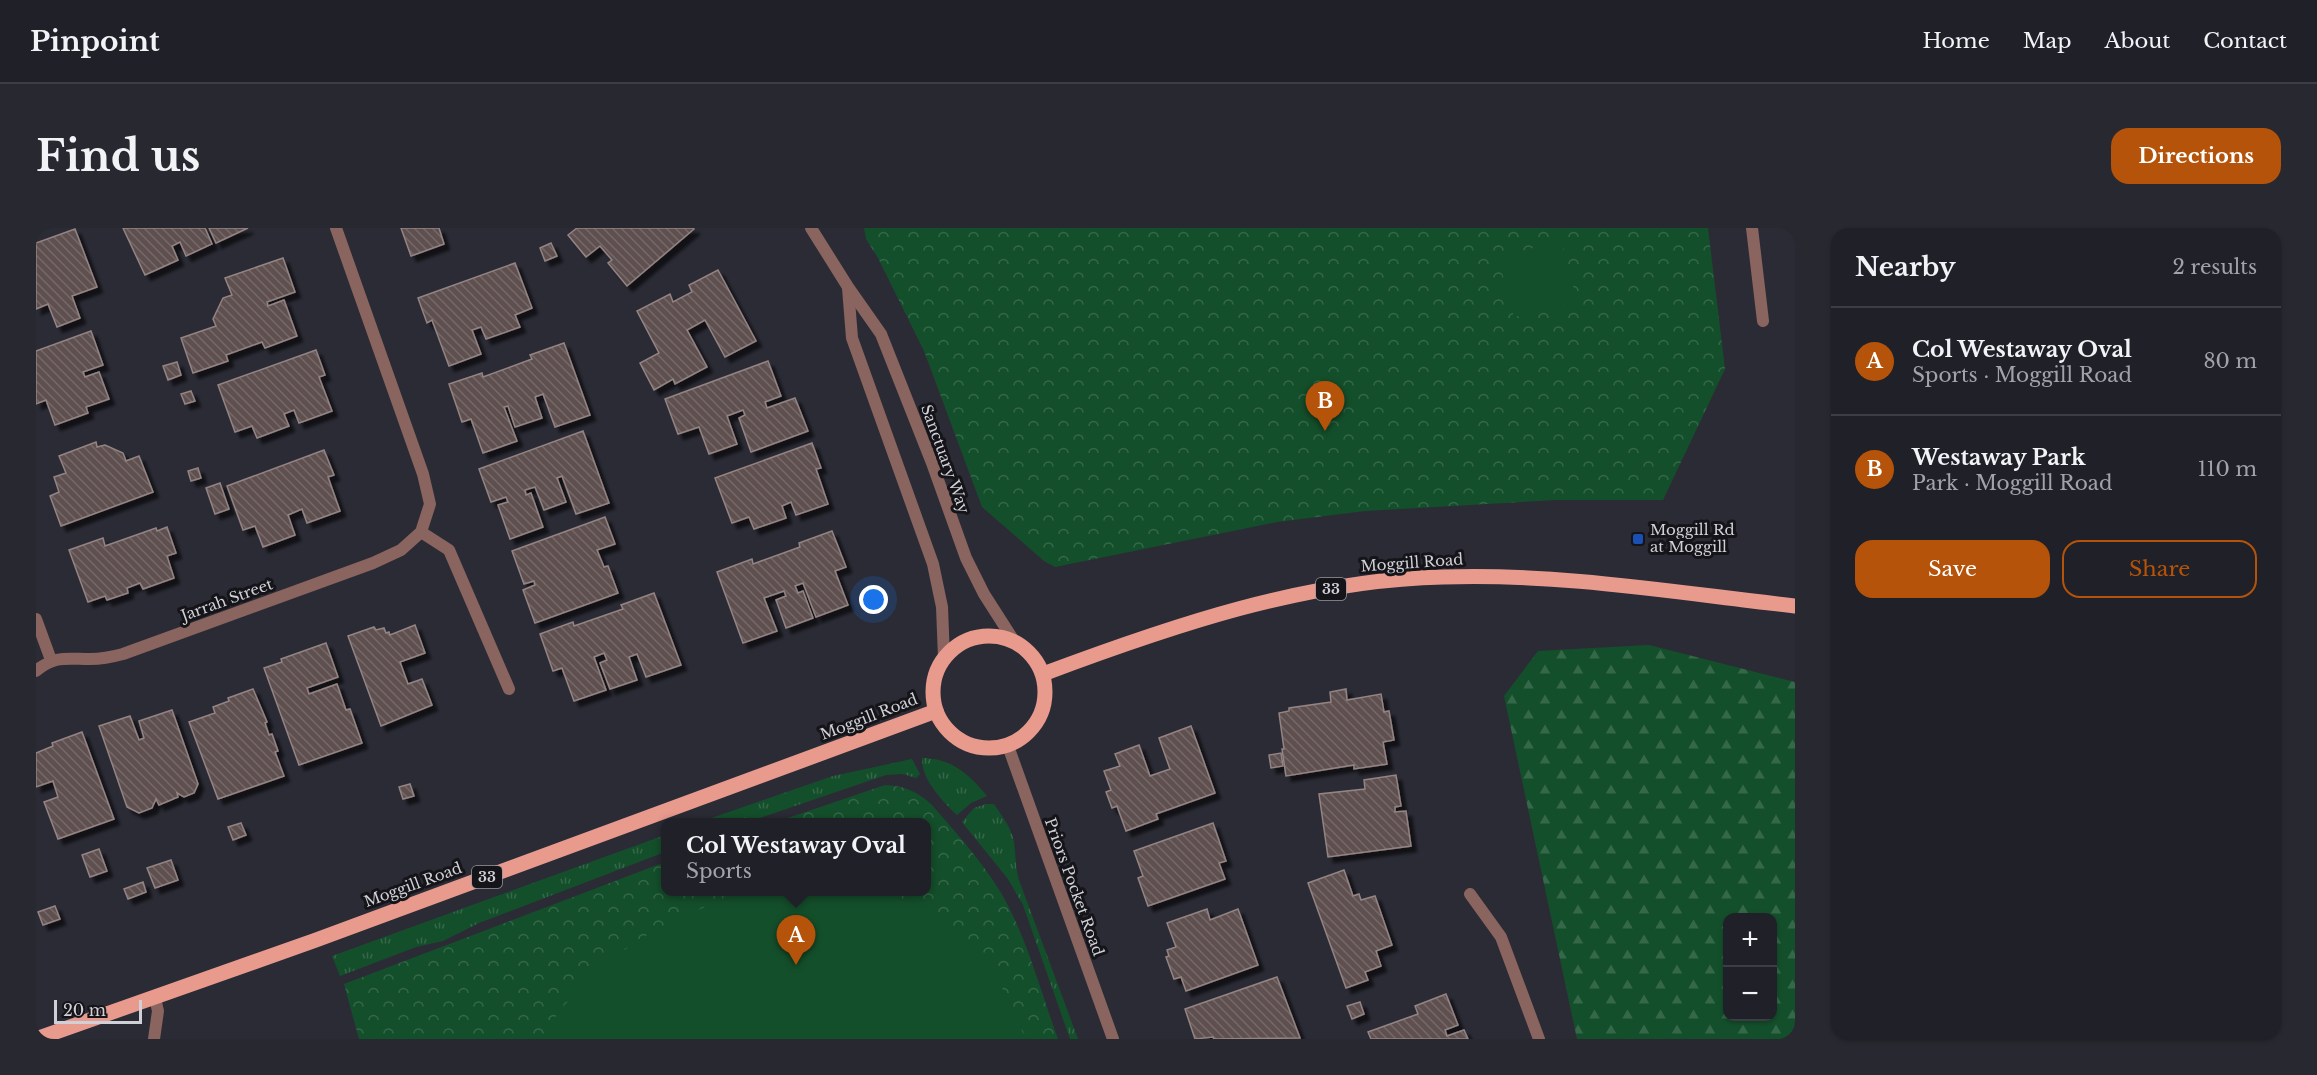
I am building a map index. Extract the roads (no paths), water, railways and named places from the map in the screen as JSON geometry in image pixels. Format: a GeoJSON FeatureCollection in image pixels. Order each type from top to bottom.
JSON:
{"type":"FeatureCollection","features":[{"type":"Feature","properties":{"kind":"main road","name":"Moggill Road"},"geometry":{"type":"LineString","coordinates":[[1043,674],[1139,639],[1229,612],[1295,594],[1365,583],[1442,577],[1533,578],[1630,585],[1795,606]]}},
{"type":"Feature","properties":{"kind":"main road"},"geometry":{"type":"LineString","coordinates":[[995,635],[1014,641],[1027,650],[1037,661],[1043,674],[1046,692],[1044,709],[1036,725],[1023,738],[1008,746],[990,749],[973,746],[957,738],[944,726],[936,711],[933,697],[933,683],[944,658],[958,644],[976,637],[995,635]]}},
{"type":"Feature","properties":{"kind":"main road","name":"Moggill Road"},"geometry":{"type":"LineString","coordinates":[[36,1039],[155,998],[936,711]]}},
{"type":"Feature","properties":{"kind":"street"},"geometry":{"type":"LineString","coordinates":[[336,228],[423,474],[430,504],[421,532],[449,550],[509,689]]}},
{"type":"Feature","properties":{"kind":"street","name":"Sanctuary Way"},"geometry":{"type":"LineString","coordinates":[[811,228],[881,334],[932,463],[966,558],[984,594],[1014,641]]}},
{"type":"Feature","properties":{"kind":"street"},"geometry":{"type":"LineString","coordinates":[[1752,228],[1763,321]]}},
{"type":"Feature","properties":{"kind":"street","name":"Sanctuary Way"},"geometry":{"type":"LineString","coordinates":[[848,287],[852,338],[933,564],[942,607],[944,658]]}},
{"type":"Feature","properties":{"kind":"street","name":"Jarrah Street"},"geometry":{"type":"LineString","coordinates":[[51,660],[68,657],[107,658],[123,654],[373,563],[401,550],[421,532]]}},
{"type":"Feature","properties":{"kind":"street"},"geometry":{"type":"LineString","coordinates":[[36,619],[51,660],[36,671]]}},
{"type":"Feature","properties":{"kind":"street","name":"Priors Pocket Road"},"geometry":{"type":"LineString","coordinates":[[1008,746],[1113,1039]]}},
{"type":"Feature","properties":{"kind":"street"},"geometry":{"type":"LineString","coordinates":[[1470,894],[1501,937],[1539,1039]]}},
{"type":"Feature","properties":{"kind":"street"},"geometry":{"type":"LineString","coordinates":[[154,1039],[158,1011],[155,998]]}},
{"type":"Feature","properties":{"kind":"place","name":"Westaway Park"},"geometry":{"type":"Point","coordinates":[1325,431]}},
{"type":"Feature","properties":{"kind":"place","name":"Moggill Rd at Moggill"},"geometry":{"type":"Point","coordinates":[1638,539]}},
{"type":"Feature","properties":{"kind":"place","name":"Col Westaway Oval"},"geometry":{"type":"Point","coordinates":[796,965]}}]}
